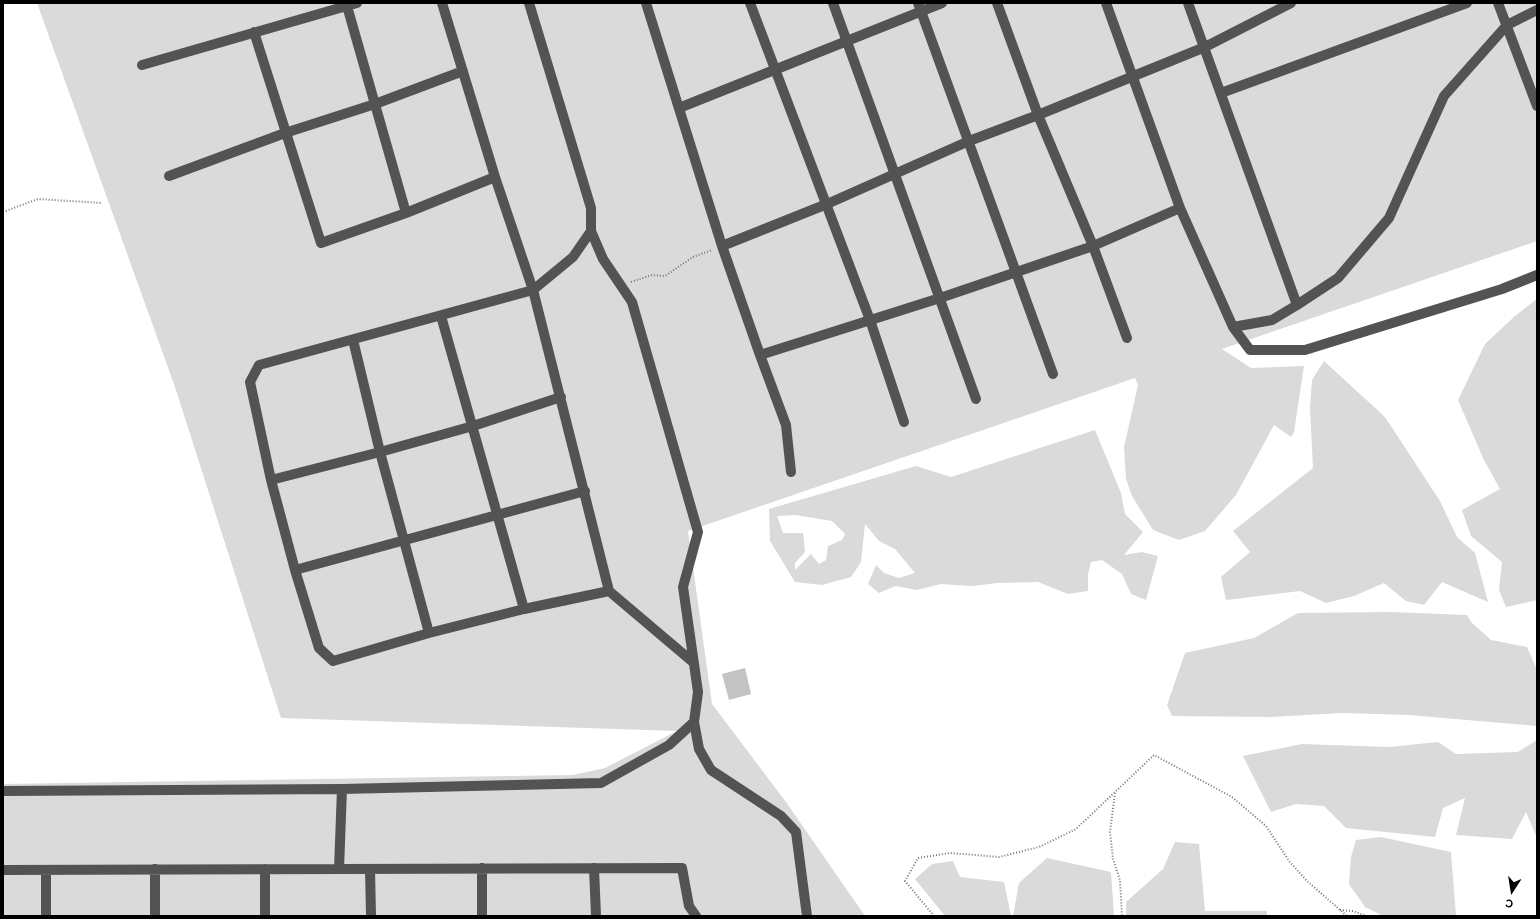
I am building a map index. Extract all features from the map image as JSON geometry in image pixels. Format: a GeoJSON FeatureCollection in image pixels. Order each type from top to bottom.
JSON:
{"type":"FeatureCollection","features":[{"type":"Feature","properties":{"kind":"lane"},"geometry":{"type":"LineString","coordinates":[[442,3],[495,177],[533,290],[610,591],[694,663]]}},
{"type":"Feature","properties":{"kind":"lane"},"geometry":{"type":"LineString","coordinates":[[529,3],[591,208],[591,231],[603,259],[632,302],[698,532],[683,587],[698,692],[694,722],[699,749],[710,770],[781,816],[796,832],[807,916]]}},
{"type":"Feature","properties":{"kind":"lane"},"geometry":{"type":"LineString","coordinates":[[646,3],[722,246],[786,425],[791,472]]}},
{"type":"Feature","properties":{"kind":"lane"},"geometry":{"type":"LineString","coordinates":[[750,3],[870,320],[904,422]]}},
{"type":"Feature","properties":{"kind":"lane"},"geometry":{"type":"LineString","coordinates":[[833,3],[896,172],[976,399]]}},
{"type":"Feature","properties":{"kind":"lane"},"geometry":{"type":"LineString","coordinates":[[679,108],[847,41],[919,7],[942,3]]}},
{"type":"Feature","properties":{"kind":"lane"},"geometry":{"type":"LineString","coordinates":[[998,3],[1038,115],[1093,246],[1127,338]]}},
{"type":"Feature","properties":{"kind":"lane"},"geometry":{"type":"LineString","coordinates":[[1106,3],[1180,208],[1233,327],[1250,350],[1305,350],[1502,289],[1537,275]]}},
{"type":"Feature","properties":{"kind":"lane"},"geometry":{"type":"LineString","coordinates":[[1188,3],[1297,306]]}},
{"type":"Feature","properties":{"kind":"lane"},"geometry":{"type":"LineString","coordinates":[[1221,93],[1467,3]]}},
{"type":"Feature","properties":{"kind":"lane"},"geometry":{"type":"LineString","coordinates":[[1498,3],[1537,106]]}},
{"type":"Feature","properties":{"kind":"lane"},"geometry":{"type":"LineString","coordinates":[[142,65],[352,4],[375,104],[406,213]]}},
{"type":"Feature","properties":{"kind":"lane"},"geometry":{"type":"LineString","coordinates":[[722,246],[827,204],[896,172],[969,141],[1038,115],[1205,47],[1285,4]]}},
{"type":"Feature","properties":{"kind":"lane"},"geometry":{"type":"LineString","coordinates":[[919,7],[969,141],[1014,272],[1053,374]]}},
{"type":"Feature","properties":{"kind":"lane"},"geometry":{"type":"LineString","coordinates":[[1233,327],[1272,320],[1297,306],[1338,278],[1389,218],[1444,96],[1507,25],[1537,10]]}},
{"type":"Feature","properties":{"kind":"lane"},"geometry":{"type":"LineString","coordinates":[[254,32],[321,243],[406,213],[495,177]]}},
{"type":"Feature","properties":{"kind":"lane"},"geometry":{"type":"LineString","coordinates":[[168,176],[285,133],[375,104],[463,71]]}},
{"type":"Feature","properties":{"kind":"lane"},"geometry":{"type":"LineString","coordinates":[[760,354],[940,298],[1093,246],[1180,208]]}},
{"type":"Feature","properties":{"kind":"lane"},"geometry":{"type":"LineString","coordinates":[[591,231],[573,257],[533,290],[259,365],[250,382],[272,480],[295,570],[319,648],[333,661],[429,633],[524,609],[610,591]]}},
{"type":"Feature","properties":{"kind":"lane"},"geometry":{"type":"LineString","coordinates":[[441,316],[524,609]]}},
{"type":"Feature","properties":{"kind":"lane"},"geometry":{"type":"LineString","coordinates":[[353,340],[380,452],[429,633]]}},
{"type":"Feature","properties":{"kind":"lane"},"geometry":{"type":"LineString","coordinates":[[272,480],[473,426],[561,397]]}},
{"type":"Feature","properties":{"kind":"lane"},"geometry":{"type":"LineString","coordinates":[[295,570],[585,491]]}},
{"type":"Feature","properties":{"kind":"lane"},"geometry":{"type":"LineString","coordinates":[[3,791],[342,789],[601,783],[669,745],[694,722]]}},
{"type":"Feature","properties":{"kind":"lane"},"geometry":{"type":"LineString","coordinates":[[339,869],[342,789]]}},
{"type":"Feature","properties":{"kind":"lane"},"geometry":{"type":"LineString","coordinates":[[482,868],[482,916]]}},
{"type":"Feature","properties":{"kind":"lane"},"geometry":{"type":"LineString","coordinates":[[594,868],[596,916]]}},
{"type":"Feature","properties":{"kind":"lane"},"geometry":{"type":"LineString","coordinates":[[3,870],[682,868],[689,906],[696,916]]}},
{"type":"Feature","properties":{"kind":"lane"},"geometry":{"type":"LineString","coordinates":[[265,869],[265,916]]}},
{"type":"Feature","properties":{"kind":"lane"},"geometry":{"type":"LineString","coordinates":[[370,869],[371,916]]}},
{"type":"Feature","properties":{"kind":"lane"},"geometry":{"type":"LineString","coordinates":[[46,870],[46,916]]}},
{"type":"Feature","properties":{"kind":"lane"},"geometry":{"type":"LineString","coordinates":[[155,870],[155,916]]}},
{"type":"Feature","properties":{"kind":"path"},"geometry":{"type":"LineString","coordinates":[[3,212],[38,199],[102,203]]}},
{"type":"Feature","properties":{"kind":"path"},"geometry":{"type":"LineString","coordinates":[[620,285],[652,275],[665,276],[693,257],[722,246]]}},
{"type":"Feature","properties":{"kind":"path"},"geometry":{"type":"LineString","coordinates":[[934,916],[905,881],[918,858],[950,853],[999,857],[1039,847],[1076,829],[1115,793],[1143,763],[1154,755],[1232,797],[1266,826],[1289,861],[1307,881],[1347,916]]}},
{"type":"Feature","properties":{"kind":"path"},"geometry":{"type":"LineString","coordinates":[[1115,793],[1110,832],[1112,859],[1120,880],[1122,916]]}},
{"type":"Feature","properties":{"kind":"path"},"geometry":{"type":"LineString","coordinates":[[1339,909],[1353,911],[1366,916]]}},
{"type":"Feature","properties":{"kind":"shaded area"},"geometry":{"type":"Polygon","coordinates":[[[37,3],[1537,3],[1537,241],[1222,349],[1251,368],[1304,366],[1294,432],[1291,437],[1274,425],[1236,495],[1205,531],[1179,540],[1153,530],[1132,496],[1126,479],[1124,447],[1138,385],[1135,378],[688,531],[712,704],[786,802],[865,916],[3,916],[3,784],[573,775],[605,768],[677,731],[281,718],[175,387],[37,3]]]}},
{"type":"Feature","properties":{"kind":"shaded area"},"geometry":{"type":"Polygon","coordinates":[[[1537,299],[1537,600],[1506,607],[1499,590],[1502,562],[1471,536],[1462,510],[1500,489],[1483,458],[1458,400],[1485,344],[1515,316],[1537,299]]]}},
{"type":"Feature","properties":{"kind":"shaded area"},"geometry":{"type":"Polygon","coordinates":[[[1324,361],[1385,417],[1440,501],[1457,537],[1475,553],[1488,602],[1442,582],[1424,605],[1406,601],[1384,583],[1354,596],[1326,603],[1300,591],[1226,600],[1221,577],[1250,552],[1233,531],[1313,468],[1310,408],[1312,380],[1324,361]]]}},
{"type":"Feature","properties":{"kind":"shaded area"},"geometry":{"type":"Polygon","coordinates":[[[1095,430],[1121,493],[1125,514],[1143,532],[1124,555],[1142,552],[1158,556],[1146,600],[1131,594],[1122,574],[1102,560],[1091,562],[1088,574],[1088,591],[1068,594],[1038,582],[998,583],[972,586],[941,584],[917,590],[895,586],[879,593],[868,584],[876,565],[884,573],[899,578],[915,573],[895,549],[879,541],[865,524],[861,562],[851,577],[822,585],[795,582],[770,541],[769,509],[916,466],[951,477],[1095,430]],[[795,515],[777,516],[783,533],[803,533],[805,552],[795,563],[795,570],[811,554],[819,564],[826,560],[828,546],[842,540],[845,534],[832,521],[795,515]]]}},
{"type":"Feature","properties":{"kind":"shaded area"},"geometry":{"type":"Polygon","coordinates":[[[1391,612],[1467,615],[1471,622],[1491,640],[1527,647],[1537,670],[1537,726],[1409,715],[1343,713],[1270,717],[1172,716],[1167,705],[1185,653],[1254,638],[1298,613],[1391,612]]]}},
{"type":"Feature","properties":{"kind":"shaded area"},"geometry":{"type":"Polygon","coordinates":[[[1537,740],[1537,838],[1526,812],[1512,839],[1456,835],[1465,798],[1443,808],[1435,837],[1346,828],[1324,806],[1296,804],[1271,812],[1243,756],[1302,744],[1389,747],[1438,742],[1456,754],[1518,752],[1537,740]]]}},
{"type":"Feature","properties":{"kind":"shaded area"},"geometry":{"type":"Polygon","coordinates":[[[1381,837],[1451,852],[1456,916],[1383,916],[1365,907],[1349,884],[1351,857],[1356,840],[1381,837]]]}},
{"type":"Feature","properties":{"kind":"shaded area"},"geometry":{"type":"Polygon","coordinates":[[[1175,842],[1199,844],[1205,911],[1267,911],[1267,916],[1126,916],[1126,902],[1163,869],[1175,842]]]}},
{"type":"Feature","properties":{"kind":"shaded area"},"geometry":{"type":"Polygon","coordinates":[[[1047,858],[1111,872],[1114,916],[1013,916],[1019,883],[1047,858]]]}},
{"type":"Feature","properties":{"kind":"shaded area"},"geometry":{"type":"Polygon","coordinates":[[[953,861],[960,877],[1004,882],[1011,916],[945,916],[915,879],[932,864],[953,861]]]}},
{"type":"Feature","properties":{"kind":"building"},"geometry":{"type":"Polygon","coordinates":[[[745,668],[751,694],[729,700],[722,674],[745,668]]]}}]}
